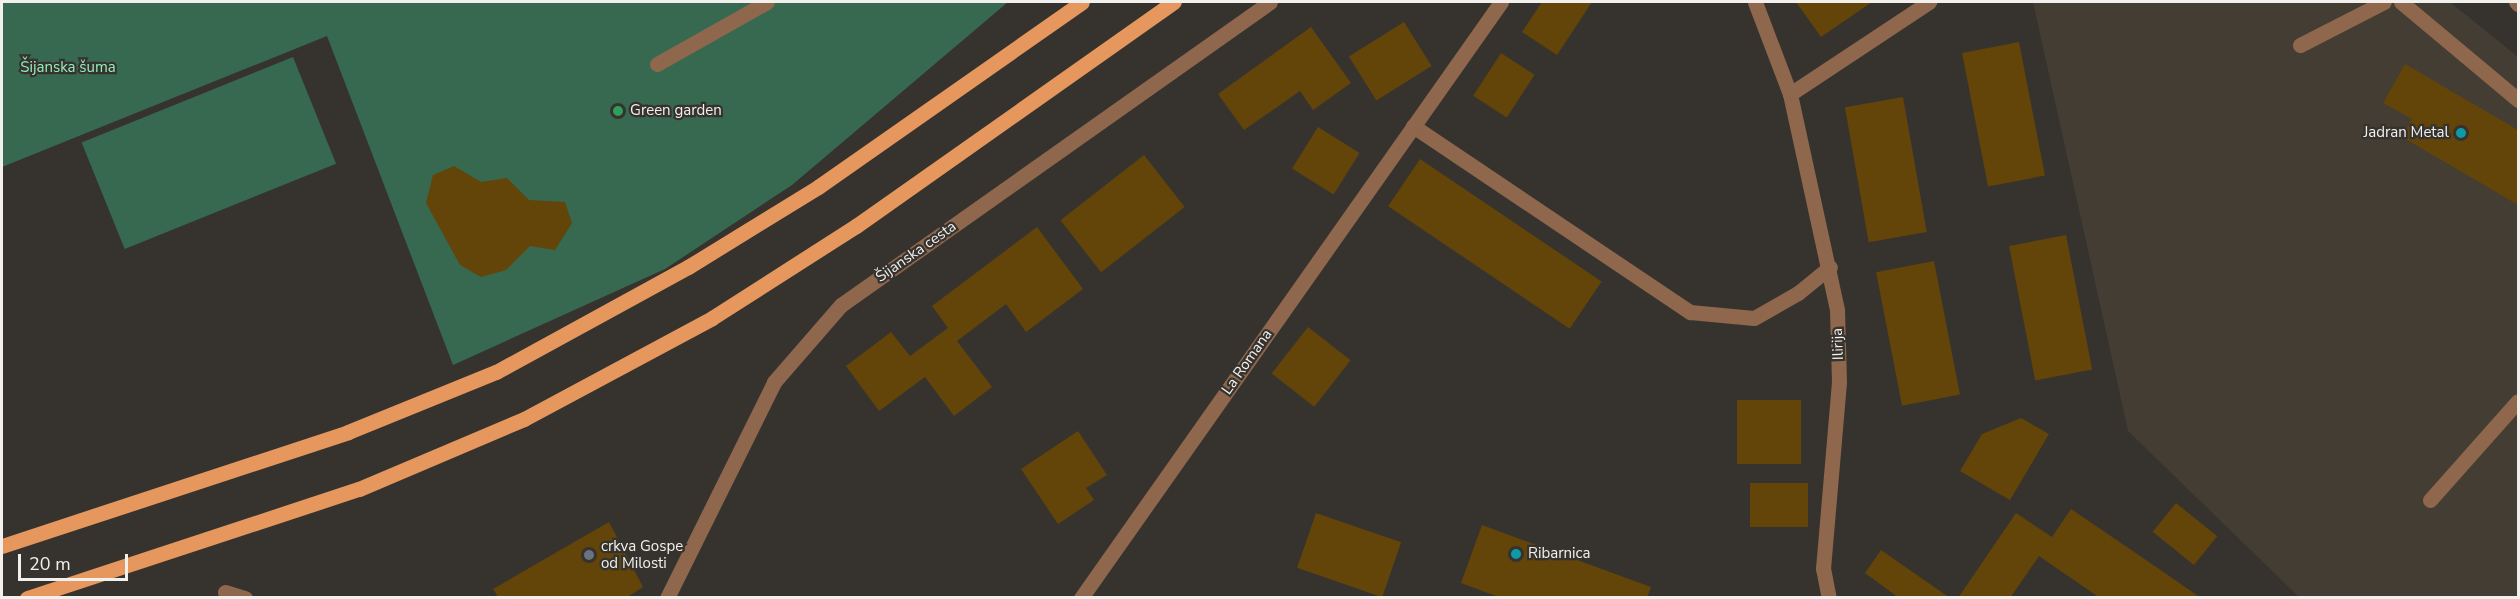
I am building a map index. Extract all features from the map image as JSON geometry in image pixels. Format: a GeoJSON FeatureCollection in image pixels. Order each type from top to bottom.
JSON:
{"type":"FeatureCollection","features":[{"type":"Feature","properties":{"kind":"main road"},"geometry":{"type":"LineString","coordinates":[[2,546],[348,432],[496,372],[688,267],[818,187],[1082,2]]}},
{"type":"Feature","properties":{"kind":"main road"},"geometry":{"type":"LineString","coordinates":[[27,597],[359,489],[524,420],[712,318],[856,226],[1174,2]]}},
{"type":"Feature","properties":{"kind":"street"},"geometry":{"type":"LineString","coordinates":[[657,64],[767,2]]}},
{"type":"Feature","properties":{"kind":"street","name":"Šijanska cesta"},"geometry":{"type":"LineString","coordinates":[[667,597],[774,382],[841,305],[1270,2]]}},
{"type":"Feature","properties":{"kind":"street","name":"La Romana"},"geometry":{"type":"LineString","coordinates":[[1081,597],[1501,2]]}},
{"type":"Feature","properties":{"kind":"street","name":"Ilirija"},"geometry":{"type":"LineString","coordinates":[[1755,2],[1790,94],[1830,267],[1837,310],[1839,382],[1823,568],[1829,597]]}},
{"type":"Feature","properties":{"kind":"street"},"geometry":{"type":"LineString","coordinates":[[1790,94],[1929,2]]}},
{"type":"Feature","properties":{"kind":"street"},"geometry":{"type":"LineString","coordinates":[[2301,45],[2384,2]]}},
{"type":"Feature","properties":{"kind":"street"},"geometry":{"type":"LineString","coordinates":[[2401,2],[2518,100]]}},
{"type":"Feature","properties":{"kind":"street"},"geometry":{"type":"LineString","coordinates":[[1413,126],[1690,312],[1754,318],[1798,293],[1830,267]]}},
{"type":"Feature","properties":{"kind":"street"},"geometry":{"type":"LineString","coordinates":[[2430,500],[2518,401]]}},
{"type":"Feature","properties":{"kind":"street"},"geometry":{"type":"LineString","coordinates":[[225,592],[245,597]]}},
{"type":"Feature","properties":{"kind":"shaded area"},"geometry":{"type":"Polygon","coordinates":[[[2033,2],[2450,2],[2518,57],[2518,597],[2299,597],[2128,431],[2033,2]]]}},
{"type":"Feature","properties":{"kind":"green space","name":"Green garden"},"geometry":{"type":"Polygon","coordinates":[[[2,2],[1008,2],[792,185],[665,269],[453,365],[327,36],[2,167],[2,2]]]}},
{"type":"Feature","properties":{"kind":"green space"},"geometry":{"type":"Polygon","coordinates":[[[293,57],[336,164],[125,249],[82,142],[293,57]]]}},
{"type":"Feature","properties":{"kind":"building"},"geometry":{"type":"Polygon","coordinates":[[[1542,2],[1592,2],[1557,55],[1522,32],[1542,2]]]}},
{"type":"Feature","properties":{"kind":"building"},"geometry":{"type":"Polygon","coordinates":[[[1796,2],[1872,2],[1821,37],[1796,2]]]}},
{"type":"Feature","properties":{"kind":"building"},"geometry":{"type":"Polygon","coordinates":[[[1404,22],[1432,66],[1376,101],[1349,56],[1404,22]]]}},
{"type":"Feature","properties":{"kind":"building"},"geometry":{"type":"Polygon","coordinates":[[[1311,27],[1351,83],[1313,110],[1300,91],[1244,130],[1218,94],[1311,27]]]}},
{"type":"Feature","properties":{"kind":"building"},"geometry":{"type":"Polygon","coordinates":[[[2019,42],[2045,176],[1988,187],[1962,53],[2019,42]]]}},
{"type":"Feature","properties":{"kind":"building"},"geometry":{"type":"Polygon","coordinates":[[[1501,53],[1535,75],[1507,118],[1473,96],[1501,53]]]}},
{"type":"Feature","properties":{"kind":"building","name":"Jadran Metal"},"geometry":{"type":"Polygon","coordinates":[[[2405,64],[2518,130],[2518,205],[2402,137],[2412,119],[2383,103],[2405,64]]]}},
{"type":"Feature","properties":{"kind":"building"},"geometry":{"type":"Polygon","coordinates":[[[1903,97],[1927,232],[1869,242],[1845,107],[1903,97]]]}},
{"type":"Feature","properties":{"kind":"building"},"geometry":{"type":"Polygon","coordinates":[[[1318,127],[1360,153],[1334,195],[1292,169],[1318,127]]]}},
{"type":"Feature","properties":{"kind":"building"},"geometry":{"type":"Polygon","coordinates":[[[1144,155],[1185,207],[1101,272],[1060,220],[1144,155]]]}},
{"type":"Feature","properties":{"kind":"building"},"geometry":{"type":"Polygon","coordinates":[[[1420,159],[1602,281],[1570,329],[1388,206],[1420,159]]]}},
{"type":"Feature","properties":{"kind":"building"},"geometry":{"type":"Polygon","coordinates":[[[454,166],[481,182],[507,178],[529,200],[565,202],[572,223],[555,250],[530,246],[506,270],[481,277],[460,265],[426,203],[433,175],[454,166]]]}},
{"type":"Feature","properties":{"kind":"building"},"geometry":{"type":"Polygon","coordinates":[[[1037,227],[1083,289],[1026,332],[1006,304],[957,341],[992,387],[954,416],[925,377],[879,411],[846,366],[891,332],[910,356],[948,328],[932,306],[1037,227]]]}},
{"type":"Feature","properties":{"kind":"building"},"geometry":{"type":"Polygon","coordinates":[[[2066,235],[2092,369],[2035,381],[2009,246],[2066,235]]]}},
{"type":"Feature","properties":{"kind":"building"},"geometry":{"type":"Polygon","coordinates":[[[1934,261],[1960,395],[1902,406],[1876,272],[1934,261]]]}},
{"type":"Feature","properties":{"kind":"building"},"geometry":{"type":"Polygon","coordinates":[[[1308,327],[1351,360],[1314,407],[1272,373],[1308,327]]]}},
{"type":"Feature","properties":{"kind":"building"},"geometry":{"type":"Polygon","coordinates":[[[1737,400],[1801,400],[1801,464],[1737,464],[1737,400]]]}},
{"type":"Feature","properties":{"kind":"building"},"geometry":{"type":"Polygon","coordinates":[[[2021,418],[2049,434],[2010,500],[1960,471],[1982,434],[2021,418]]]}},
{"type":"Feature","properties":{"kind":"building"},"geometry":{"type":"Polygon","coordinates":[[[1078,431],[1107,475],[1086,488],[1094,500],[1058,524],[1021,469],[1078,431]]]}},
{"type":"Feature","properties":{"kind":"building"},"geometry":{"type":"Polygon","coordinates":[[[1750,483],[1808,483],[1808,527],[1750,527],[1750,483]]]}},
{"type":"Feature","properties":{"kind":"building"},"geometry":{"type":"Polygon","coordinates":[[[2176,503],[2217,536],[2194,565],[2153,532],[2176,503]]]}},
{"type":"Feature","properties":{"kind":"building"},"geometry":{"type":"Polygon","coordinates":[[[2071,509],[2201,598],[2100,598],[2039,556],[2010,598],[1958,598],[2016,513],[2052,537],[2071,509]]]}},
{"type":"Feature","properties":{"kind":"building"},"geometry":{"type":"Polygon","coordinates":[[[1316,513],[1401,542],[1382,597],[1297,568],[1316,513]]]}},
{"type":"Feature","properties":{"kind":"building","name":"crkva Gospe od Milosti"},"geometry":{"type":"Polygon","coordinates":[[[609,522],[643,587],[626,598],[495,598],[497,595],[493,589],[609,522]]]}},
{"type":"Feature","properties":{"kind":"building","name":"Ribarnica"},"geometry":{"type":"Polygon","coordinates":[[[1482,525],[1651,587],[1647,598],[1501,598],[1461,583],[1482,525]]]}},
{"type":"Feature","properties":{"kind":"building"},"geometry":{"type":"Polygon","coordinates":[[[1881,550],[1950,598],[1899,598],[1865,573],[1881,550]]]}},
{"type":"Feature","properties":{"kind":"place","name":"Green garden"},"geometry":{"type":"Point","coordinates":[618,111]}},
{"type":"Feature","properties":{"kind":"place","name":"Jadran Metal"},"geometry":{"type":"Point","coordinates":[2461,133]}},
{"type":"Feature","properties":{"kind":"place","name":"Ribarnica"},"geometry":{"type":"Point","coordinates":[1516,554]}},
{"type":"Feature","properties":{"kind":"place","name":"crkva Gospe od Milosti"},"geometry":{"type":"Point","coordinates":[589,555]}},
{"type":"Feature","properties":{"kind":"park label","name":"Šijanska šuma"},"geometry":{"type":"Point","coordinates":[68,68]}}]}
